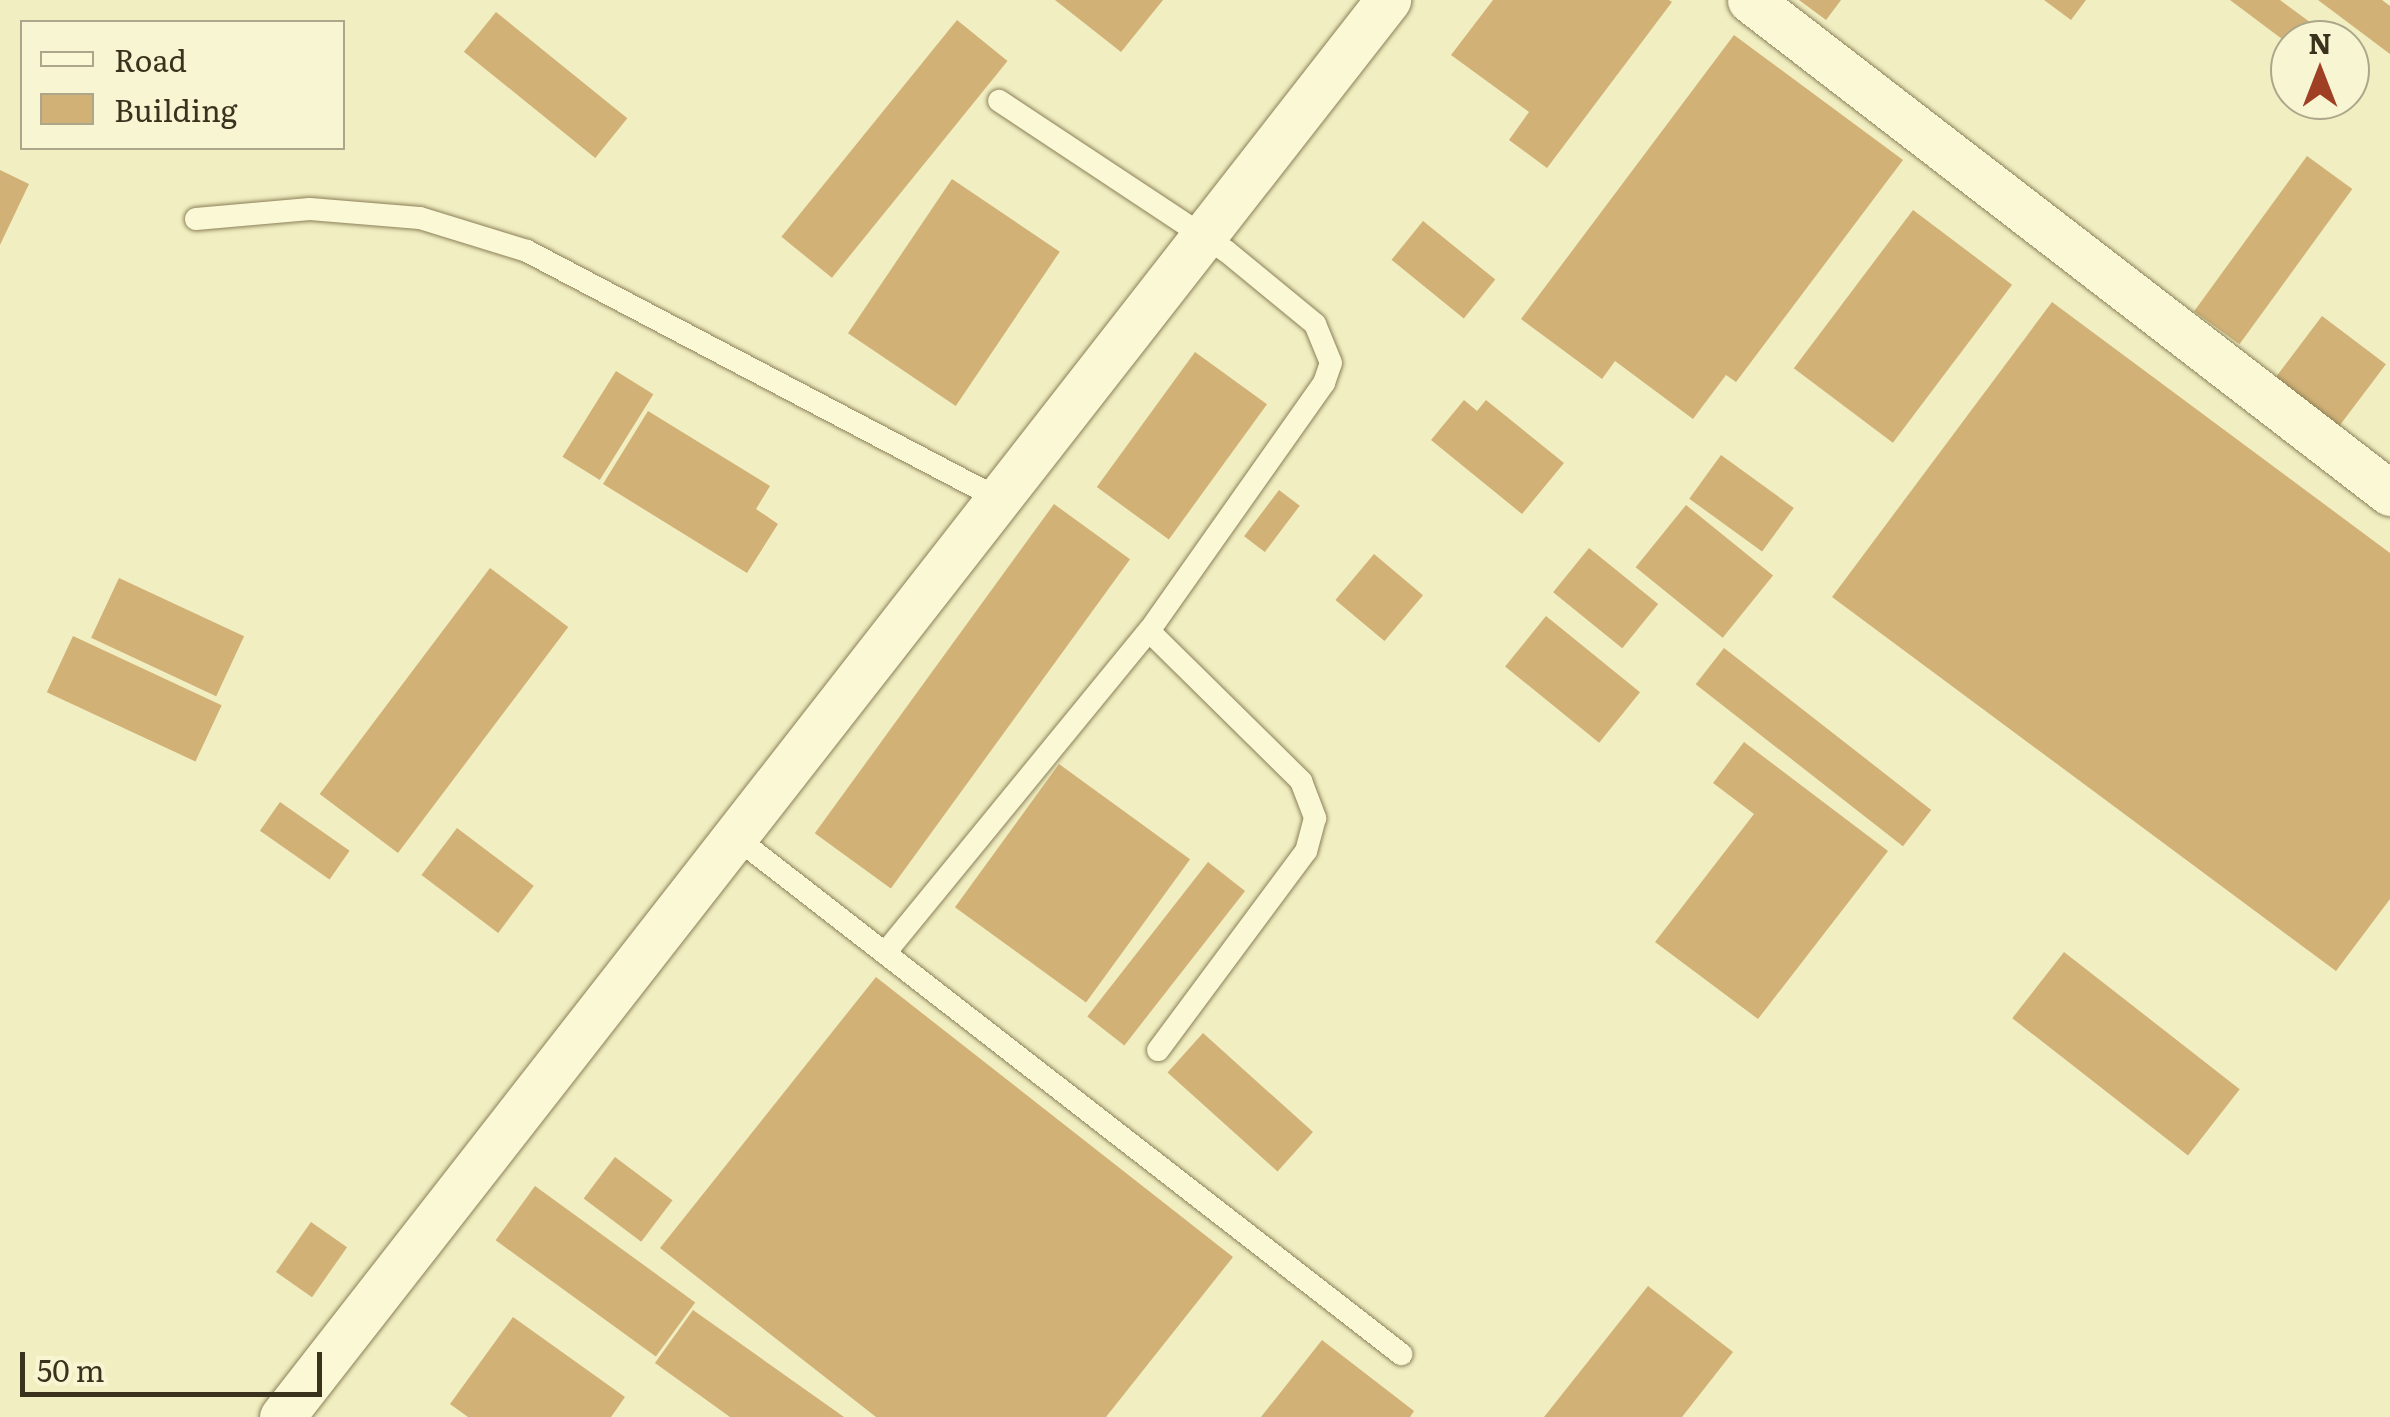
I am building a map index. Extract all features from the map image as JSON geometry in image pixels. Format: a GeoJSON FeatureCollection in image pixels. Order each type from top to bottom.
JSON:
{"type":"FeatureCollection","features":[{"type":"Feature","properties":{"kind":"street"},"geometry":{"type":"LineString","coordinates":[[282,1417],[1388,0]]}},
{"type":"Feature","properties":{"kind":"street"},"geometry":{"type":"LineString","coordinates":[[1750,0],[2390,493]]}},
{"type":"Feature","properties":{"kind":"lane"},"geometry":{"type":"LineString","coordinates":[[885,953],[1149,631],[1324,384],[1331,363],[1316,324],[1203,234],[998,102]]}},
{"type":"Feature","properties":{"kind":"lane"},"geometry":{"type":"LineString","coordinates":[[196,219],[310,208],[420,218],[527,252],[997,498]]}},
{"type":"Feature","properties":{"kind":"lane"},"geometry":{"type":"LineString","coordinates":[[1149,631],[1301,782],[1315,818],[1306,850],[1158,1050]]}},
{"type":"Feature","properties":{"kind":"lane"},"geometry":{"type":"LineString","coordinates":[[734,836],[1401,1354]]}},
{"type":"Feature","properties":{"kind":"building"},"geometry":{"type":"Polygon","coordinates":[[[1055,0],[1163,0],[1121,52],[1055,0]]]}},
{"type":"Feature","properties":{"kind":"building"},"geometry":{"type":"Polygon","coordinates":[[[1493,0],[1672,2],[1547,168],[1509,140],[1529,112],[1451,55],[1493,0]]]}},
{"type":"Feature","properties":{"kind":"building"},"geometry":{"type":"Polygon","coordinates":[[[1799,0],[1841,0],[1826,20],[1799,0]]]}},
{"type":"Feature","properties":{"kind":"building"},"geometry":{"type":"Polygon","coordinates":[[[2044,0],[2086,0],[2071,20],[2044,0]]]}},
{"type":"Feature","properties":{"kind":"building"},"geometry":{"type":"Polygon","coordinates":[[[2230,0],[2280,0],[2307,20],[2270,20],[2270,30],[2230,0]]]}},
{"type":"Feature","properties":{"kind":"building"},"geometry":{"type":"Polygon","coordinates":[[[2318,0],[2382,0],[2390,6],[2390,54],[2370,39],[2370,20],[2345,20],[2318,0]]]}},
{"type":"Feature","properties":{"kind":"building"},"geometry":{"type":"Polygon","coordinates":[[[496,12],[627,118],[595,158],[464,52],[496,12]]]}},
{"type":"Feature","properties":{"kind":"building"},"geometry":{"type":"Polygon","coordinates":[[[957,20],[1008,61],[832,278],[781,237],[957,20]]]}},
{"type":"Feature","properties":{"kind":"building"},"geometry":{"type":"Polygon","coordinates":[[[1734,35],[1903,160],[1736,382],[1726,375],[1693,419],[1615,361],[1602,379],[1521,319],[1734,35]]]}},
{"type":"Feature","properties":{"kind":"building"},"geometry":{"type":"Polygon","coordinates":[[[2307,156],[2352,189],[2239,344],[2194,311],[2307,156]]]}},
{"type":"Feature","properties":{"kind":"building"},"geometry":{"type":"Polygon","coordinates":[[[0,170],[29,184],[0,245],[0,170]]]}},
{"type":"Feature","properties":{"kind":"building"},"geometry":{"type":"Polygon","coordinates":[[[952,179],[1060,252],[956,406],[848,333],[952,179]]]}},
{"type":"Feature","properties":{"kind":"building"},"geometry":{"type":"Polygon","coordinates":[[[1913,210],[2012,285],[1893,443],[1794,368],[1913,210]]]}},
{"type":"Feature","properties":{"kind":"building"},"geometry":{"type":"Polygon","coordinates":[[[1423,221],[1495,280],[1464,318],[1392,260],[1423,221]]]}},
{"type":"Feature","properties":{"kind":"building"},"geometry":{"type":"Polygon","coordinates":[[[2052,302],[2390,553],[2390,899],[2336,971],[1832,597],[2052,302]]]}},
{"type":"Feature","properties":{"kind":"building"},"geometry":{"type":"Polygon","coordinates":[[[2322,316],[2386,364],[2332,435],[2268,387],[2322,316]]]}},
{"type":"Feature","properties":{"kind":"building"},"geometry":{"type":"Polygon","coordinates":[[[1195,352],[1267,404],[1169,539],[1097,487],[1195,352]]]}},
{"type":"Feature","properties":{"kind":"building"},"geometry":{"type":"Polygon","coordinates":[[[616,371],[653,394],[600,480],[562,457],[616,371]]]}},
{"type":"Feature","properties":{"kind":"building"},"geometry":{"type":"Polygon","coordinates":[[[1464,400],[1477,411],[1486,400],[1564,463],[1522,514],[1431,440],[1464,400]]]}},
{"type":"Feature","properties":{"kind":"building"},"geometry":{"type":"Polygon","coordinates":[[[648,411],[770,486],[756,509],[778,524],[747,573],[603,484],[648,411]]]}},
{"type":"Feature","properties":{"kind":"building"},"geometry":{"type":"Polygon","coordinates":[[[1721,455],[1794,508],[1762,552],[1689,499],[1721,455]]]}},
{"type":"Feature","properties":{"kind":"building"},"geometry":{"type":"Polygon","coordinates":[[[1279,490],[1300,506],[1265,552],[1244,536],[1279,490]]]}},
{"type":"Feature","properties":{"kind":"building"},"geometry":{"type":"Polygon","coordinates":[[[1054,504],[1130,559],[891,889],[815,833],[1054,504]]]}},
{"type":"Feature","properties":{"kind":"building"},"geometry":{"type":"Polygon","coordinates":[[[1686,505],[1773,575],[1723,638],[1636,567],[1686,505]]]}},
{"type":"Feature","properties":{"kind":"building"},"geometry":{"type":"Polygon","coordinates":[[[1589,548],[1658,604],[1622,648],[1553,592],[1589,548]]]}},
{"type":"Feature","properties":{"kind":"building"},"geometry":{"type":"Polygon","coordinates":[[[1374,554],[1423,595],[1384,641],[1335,600],[1374,554]]]}},
{"type":"Feature","properties":{"kind":"building"},"geometry":{"type":"Polygon","coordinates":[[[490,568],[568,627],[398,853],[320,794],[490,568]]]}},
{"type":"Feature","properties":{"kind":"building"},"geometry":{"type":"Polygon","coordinates":[[[119,578],[244,636],[216,696],[91,638],[119,578]]]}},
{"type":"Feature","properties":{"kind":"building"},"geometry":{"type":"Polygon","coordinates":[[[1546,616],[1640,692],[1599,743],[1505,667],[1546,616]]]}},
{"type":"Feature","properties":{"kind":"building"},"geometry":{"type":"Polygon","coordinates":[[[73,636],[222,705],[195,762],[47,692],[73,636]]]}},
{"type":"Feature","properties":{"kind":"building"},"geometry":{"type":"Polygon","coordinates":[[[1724,648],[1931,810],[1903,846],[1696,684],[1724,648]]]}},
{"type":"Feature","properties":{"kind":"building"},"geometry":{"type":"Polygon","coordinates":[[[1744,742],[1888,851],[1758,1019],[1655,942],[1754,814],[1713,783],[1744,742]]]}},
{"type":"Feature","properties":{"kind":"building"},"geometry":{"type":"Polygon","coordinates":[[[1059,764],[1190,859],[1086,1002],[955,907],[1059,764]]]}},
{"type":"Feature","properties":{"kind":"building"},"geometry":{"type":"Polygon","coordinates":[[[280,802],[350,851],[330,879],[260,831],[280,802]]]}},
{"type":"Feature","properties":{"kind":"building"},"geometry":{"type":"Polygon","coordinates":[[[457,828],[534,886],[498,933],[421,875],[457,828]]]}},
{"type":"Feature","properties":{"kind":"building"},"geometry":{"type":"Polygon","coordinates":[[[1208,862],[1245,891],[1124,1045],[1087,1016],[1208,862]]]}},
{"type":"Feature","properties":{"kind":"building"},"geometry":{"type":"Polygon","coordinates":[[[2064,952],[2240,1089],[2188,1155],[2012,1018],[2064,952]]]}},
{"type":"Feature","properties":{"kind":"building"},"geometry":{"type":"Polygon","coordinates":[[[876,977],[1233,1257],[1106,1417],[876,1417],[660,1248],[876,977]]]}},
{"type":"Feature","properties":{"kind":"building"},"geometry":{"type":"Polygon","coordinates":[[[1203,1033],[1313,1132],[1278,1171],[1168,1072],[1203,1033]]]}},
{"type":"Feature","properties":{"kind":"building"},"geometry":{"type":"Polygon","coordinates":[[[615,1157],[673,1200],[641,1242],[584,1199],[615,1157]]]}},
{"type":"Feature","properties":{"kind":"building"},"geometry":{"type":"Polygon","coordinates":[[[535,1186],[695,1302],[656,1357],[496,1240],[535,1186]]]}},
{"type":"Feature","properties":{"kind":"building"},"geometry":{"type":"Polygon","coordinates":[[[311,1222],[347,1247],[312,1297],[276,1272],[311,1222]]]}},
{"type":"Feature","properties":{"kind":"building"},"geometry":{"type":"Polygon","coordinates":[[[1648,1286],[1733,1352],[1682,1417],[1544,1417],[1648,1286]]]}},
{"type":"Feature","properties":{"kind":"building"},"geometry":{"type":"Polygon","coordinates":[[[693,1310],[844,1417],[730,1417],[655,1363],[693,1310]]]}},
{"type":"Feature","properties":{"kind":"building"},"geometry":{"type":"Polygon","coordinates":[[[513,1317],[625,1397],[611,1417],[468,1417],[450,1404],[513,1317]]]}},
{"type":"Feature","properties":{"kind":"building"},"geometry":{"type":"Polygon","coordinates":[[[1322,1340],[1414,1411],[1410,1417],[1261,1417],[1322,1340]]]}}]}
